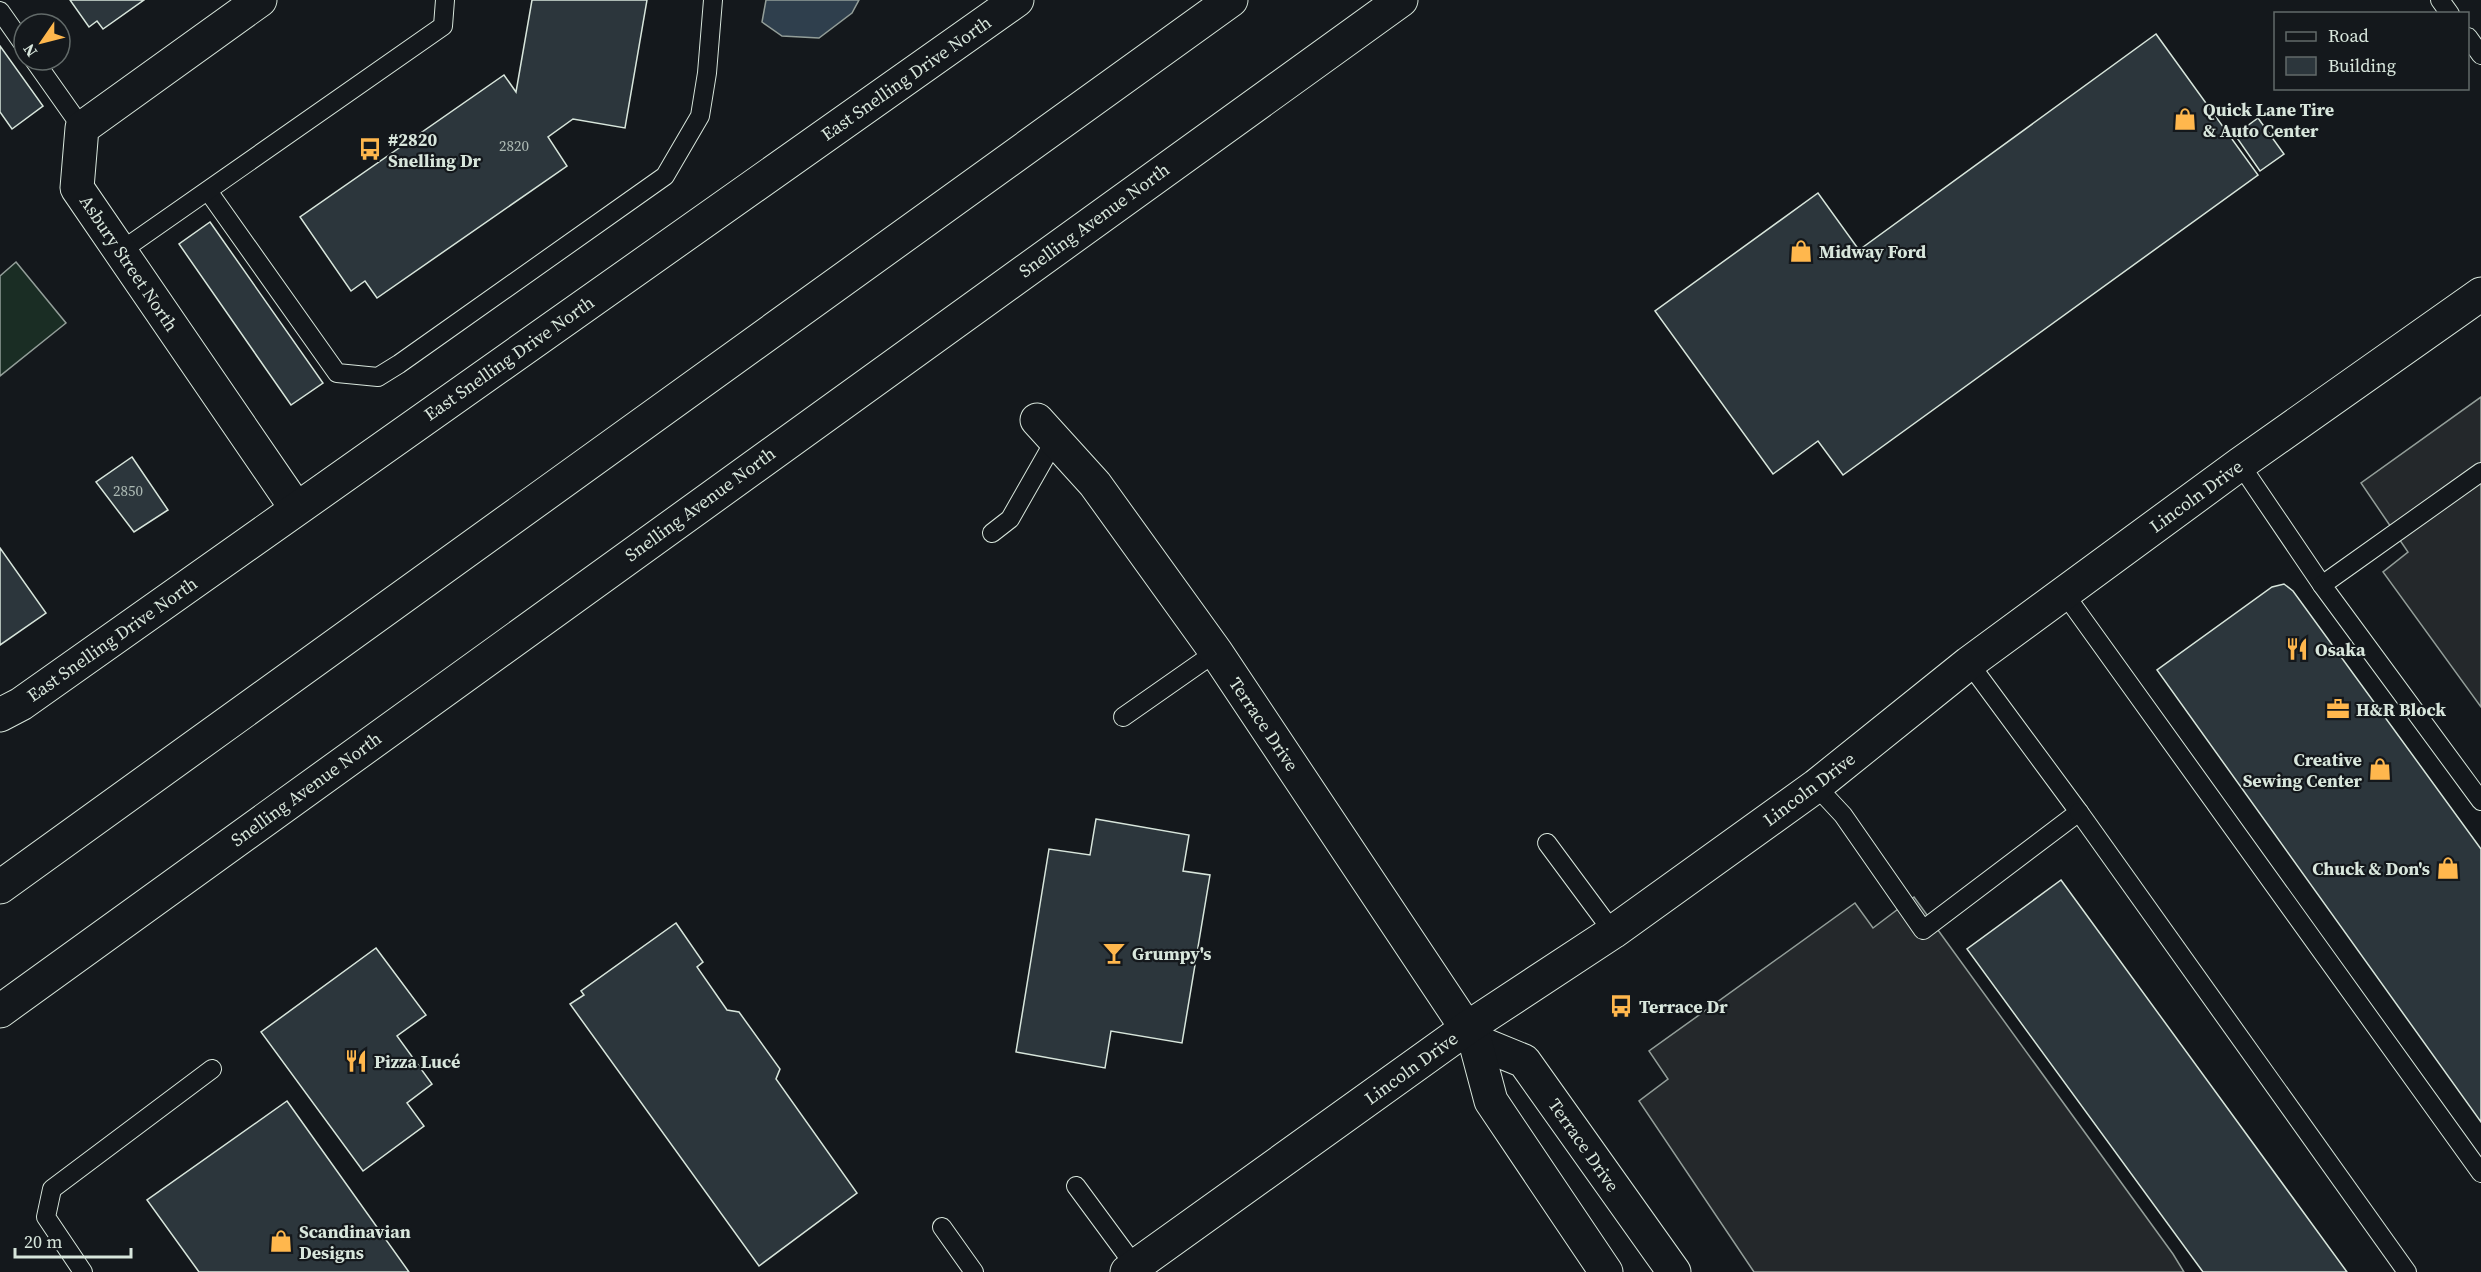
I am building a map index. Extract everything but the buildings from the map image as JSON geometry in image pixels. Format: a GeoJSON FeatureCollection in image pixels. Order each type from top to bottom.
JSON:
{"type":"FeatureCollection","features":[{"type":"Feature","properties":{"kind":"main road"},"geometry":{"type":"LineString","coordinates":[[82,128],[260,0]]}},
{"type":"Feature","properties":{"kind":"main road","name":"East Snelling Drive North"},"geometry":{"type":"LineString","coordinates":[[0,715],[21,704],[1017,0]]}},
{"type":"Feature","properties":{"kind":"main road"},"geometry":{"type":"LineString","coordinates":[[0,887],[1231,0]]}},
{"type":"Feature","properties":{"kind":"main road","name":"Snelling Avenue North"},"geometry":{"type":"LineString","coordinates":[[0,1011],[1401,0]]}},
{"type":"Feature","properties":{"kind":"main road","name":"Asbury Street North"},"geometry":{"type":"LineString","coordinates":[[82,128],[78,188],[296,508]]}},
{"type":"Feature","properties":{"kind":"main road","name":"Lincoln Drive"},"geometry":{"type":"LineString","coordinates":[[1131,1269],[1471,1034],[1816,786],[1969,663],[2240,464],[2481,294]]}},
{"type":"Feature","properties":{"kind":"main road","name":"Terrace Drive"},"geometry":{"type":"LineString","coordinates":[[1046,430],[1095,484],[1216,652],[1471,1034],[1491,1101],[1606,1272]]}},
{"type":"Feature","properties":{"kind":"main road","name":"Terrace Drive"},"geometry":{"type":"LineString","coordinates":[[1471,1034],[1524,1061],[1674,1272]]}},
{"type":"Feature","properties":{"kind":"lane"},"geometry":{"type":"LineString","coordinates":[[121,251],[443,26],[445,0]]}},
{"type":"Feature","properties":{"kind":"lane"},"geometry":{"type":"LineString","coordinates":[[207,190],[337,373],[378,377],[665,176],[700,116],[707,73],[713,0]]}},
{"type":"Feature","properties":{"kind":"lane"},"geometry":{"type":"LineString","coordinates":[[0,11],[12,28]]}},
{"type":"Feature","properties":{"kind":"lane"},"geometry":{"type":"LineString","coordinates":[[2469,38],[2481,55]]}},
{"type":"Feature","properties":{"kind":"lane"},"geometry":{"type":"LineString","coordinates":[[42,72],[82,128]]}},
{"type":"Feature","properties":{"kind":"lane"},"geometry":{"type":"LineString","coordinates":[[992,533],[1010,519],[1046,430]]}},
{"type":"Feature","properties":{"kind":"lane"},"geometry":{"type":"LineString","coordinates":[[2240,464],[2322,585],[2481,801]]}},
{"type":"Feature","properties":{"kind":"lane"},"geometry":{"type":"LineString","coordinates":[[2322,585],[2481,472]]}},
{"type":"Feature","properties":{"kind":"lane"},"geometry":{"type":"LineString","coordinates":[[2064,593],[2481,1173]]}},
{"type":"Feature","properties":{"kind":"lane"},"geometry":{"type":"LineString","coordinates":[[1123,717],[1216,652]]}},
{"type":"Feature","properties":{"kind":"lane"},"geometry":{"type":"LineString","coordinates":[[1969,663],[2079,812],[2407,1272]]}},
{"type":"Feature","properties":{"kind":"lane"},"geometry":{"type":"LineString","coordinates":[[1816,786],[1844,815],[1923,930],[2079,812]]}},
{"type":"Feature","properties":{"kind":"lane"},"geometry":{"type":"LineString","coordinates":[[1547,843],[1613,932]]}},
{"type":"Feature","properties":{"kind":"lane"},"geometry":{"type":"LineString","coordinates":[[83,1272],[46,1217],[52,1189],[212,1069]]}},
{"type":"Feature","properties":{"kind":"lane"},"geometry":{"type":"LineString","coordinates":[[1076,1186],[1131,1269]]}},
{"type":"Feature","properties":{"kind":"lane"},"geometry":{"type":"LineString","coordinates":[[942,1227],[974,1272]]}},
{"type":"Feature","properties":{"kind":"green space"},"geometry":{"type":"Polygon","coordinates":[[[16,262],[66,323],[0,376],[0,276],[16,262]]]}},
{"type":"Feature","properties":{"kind":"shaded area"},"geometry":{"type":"Polygon","coordinates":[[[2481,397],[2481,707],[2383,572],[2408,552],[2361,483],[2481,397]]]}},
{"type":"Feature","properties":{"kind":"shaded area"},"geometry":{"type":"Polygon","coordinates":[[[1914,897],[2184,1272],[1754,1272],[1639,1101],[1668,1079],[1649,1051],[1855,903],[1873,928],[1914,897]]]}},
{"type":"Feature","properties":{"kind":"water"},"geometry":{"type":"Polygon","coordinates":[[[766,0],[859,0],[852,13],[819,38],[782,36],[762,22],[766,0]]]}},
{"type":"Feature","properties":{"kind":"place","name":"Quick Lane Tire & Auto Center"},"geometry":{"type":"Point","coordinates":[2185,119]}},
{"type":"Feature","properties":{"kind":"place","name":"#2820 Snelling Dr"},"geometry":{"type":"Point","coordinates":[370,149]}},
{"type":"Feature","properties":{"kind":"place","name":"Midway Ford"},"geometry":{"type":"Point","coordinates":[1801,251]}},
{"type":"Feature","properties":{"kind":"place","name":"Osaka"},"geometry":{"type":"Point","coordinates":[2297,649]}},
{"type":"Feature","properties":{"kind":"place","name":"H&R Block"},"geometry":{"type":"Point","coordinates":[2338,709]}},
{"type":"Feature","properties":{"kind":"place","name":"Creative Sewing Center"},"geometry":{"type":"Point","coordinates":[2380,769]}},
{"type":"Feature","properties":{"kind":"place","name":"Chuck & Don's"},"geometry":{"type":"Point","coordinates":[2448,868]}},
{"type":"Feature","properties":{"kind":"place","name":"Grumpy's"},"geometry":{"type":"Point","coordinates":[1114,953]}},
{"type":"Feature","properties":{"kind":"place","name":"Terrace Dr"},"geometry":{"type":"Point","coordinates":[1621,1006]}},
{"type":"Feature","properties":{"kind":"place","name":"Pizza Lucé"},"geometry":{"type":"Point","coordinates":[356,1061]}},
{"type":"Feature","properties":{"kind":"place","name":"Scandinavian Designs"},"geometry":{"type":"Point","coordinates":[281,1241]}}]}
